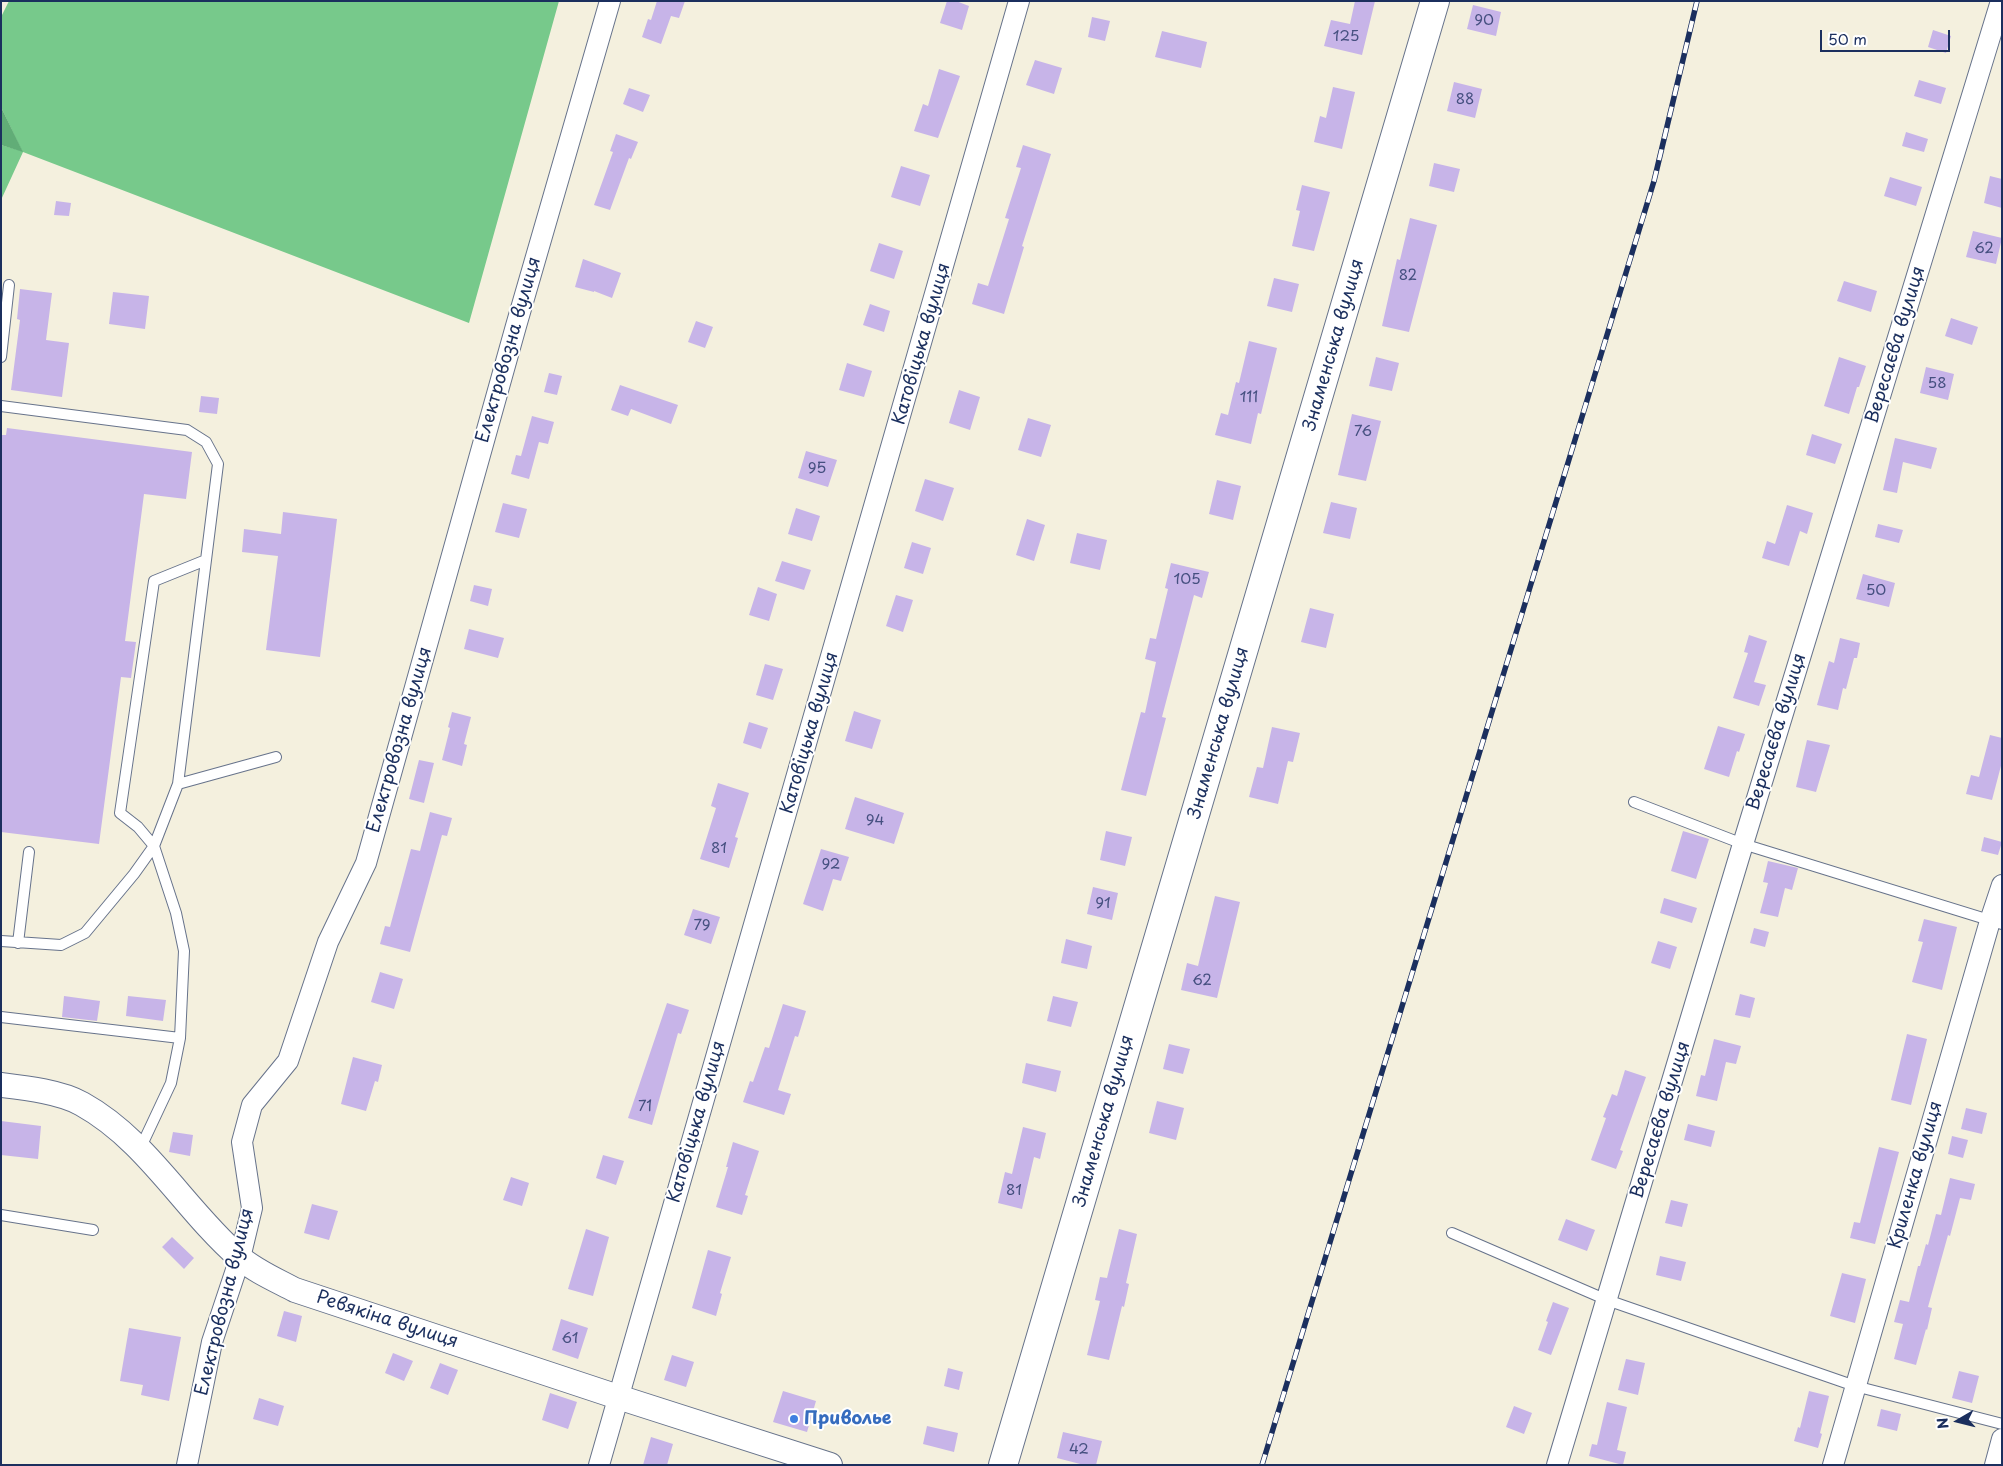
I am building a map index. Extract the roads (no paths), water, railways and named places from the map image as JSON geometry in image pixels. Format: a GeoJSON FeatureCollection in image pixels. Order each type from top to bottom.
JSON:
{"type":"FeatureCollection","features":[{"type":"Feature","properties":{"kind":"main road","name":"Знаменська вулиця"},"geometry":{"type":"LineString","coordinates":[[1003,1465],[1435,1]]}},
{"type":"Feature","properties":{"kind":"street","name":"Електровозна вулиця"},"geometry":{"type":"LineString","coordinates":[[187,1465],[212,1342],[240,1258],[252,1208],[242,1142],[252,1105],[288,1061],[328,942],[366,863],[516,326],[610,1]]}},
{"type":"Feature","properties":{"kind":"street","name":"Катовіцька вулиця"},"geometry":{"type":"LineString","coordinates":[[599,1465],[1019,1]]}},
{"type":"Feature","properties":{"kind":"street","name":"Вересаєва вулиця"},"geometry":{"type":"LineString","coordinates":[[1558,1465],[1743,844],[1997,31],[2000,1]]}},
{"type":"Feature","properties":{"kind":"street","name":"Криленка вулиця"},"geometry":{"type":"LineString","coordinates":[[1833,1465],[1996,923],[2002,885]]}},
{"type":"Feature","properties":{"kind":"street","name":"Ревякіна вулиця"},"geometry":{"type":"LineString","coordinates":[[1,1086],[38,1090],[81,1103],[104,1118],[140,1150],[240,1258],[295,1290],[830,1465]]}},
{"type":"Feature","properties":{"kind":"street"},"geometry":{"type":"LineString","coordinates":[[1995,1465],[2002,1439]]}},
{"type":"Feature","properties":{"kind":"lane"},"geometry":{"type":"LineString","coordinates":[[1,357],[9,284]]}},
{"type":"Feature","properties":{"kind":"lane"},"geometry":{"type":"LineString","coordinates":[[1,406],[187,430],[206,442],[218,464],[178,784],[154,846],[85,933],[61,945],[1,941]]}},
{"type":"Feature","properties":{"kind":"lane"},"geometry":{"type":"LineString","coordinates":[[140,1150],[171,1083],[180,1038],[184,951],[176,912],[154,846],[138,827],[120,813],[154,581],[206,560]]}},
{"type":"Feature","properties":{"kind":"lane"},"geometry":{"type":"LineString","coordinates":[[178,784],[276,757]]}},
{"type":"Feature","properties":{"kind":"lane"},"geometry":{"type":"LineString","coordinates":[[1634,802],[1743,844],[1996,923]]}},
{"type":"Feature","properties":{"kind":"lane"},"geometry":{"type":"LineString","coordinates":[[18,943],[30,852]]}},
{"type":"Feature","properties":{"kind":"lane"},"geometry":{"type":"LineString","coordinates":[[1,1017],[180,1038]]}},
{"type":"Feature","properties":{"kind":"lane"},"geometry":{"type":"LineString","coordinates":[[1,1215],[93,1230]]}},
{"type":"Feature","properties":{"kind":"lane"},"geometry":{"type":"LineString","coordinates":[[1452,1233],[1607,1300],[1856,1386],[2002,1424]]}},
{"type":"Feature","properties":{"kind":"railway"},"geometry":{"type":"LineString","coordinates":[[1262,1465],[1654,181],[1697,1]]}},
{"type":"Feature","properties":{"kind":"place","name":"Приволье"},"geometry":{"type":"Point","coordinates":[794,1419]}}]}
